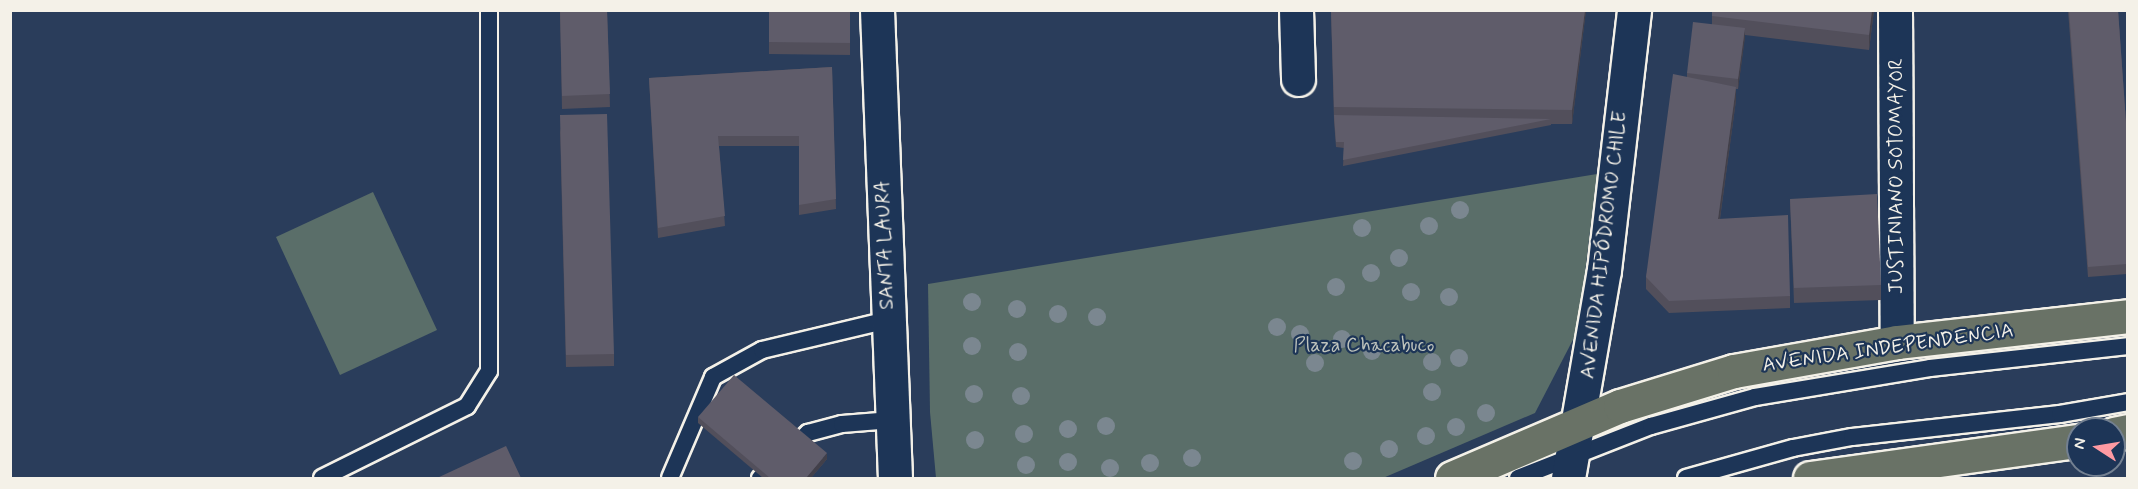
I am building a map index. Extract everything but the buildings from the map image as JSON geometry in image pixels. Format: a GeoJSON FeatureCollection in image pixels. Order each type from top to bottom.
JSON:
{"type":"FeatureCollection","features":[{"type":"Feature","properties":{"kind":"main road","name":"AVENIDA INDEPENDENCIA"},"geometry":{"type":"LineString","coordinates":[[1452,478],[1654,393],[1734,371],[1897,342],[2127,316]]}},
{"type":"Feature","properties":{"kind":"main road"},"geometry":{"type":"LineString","coordinates":[[1810,478],[2066,443]]}},
{"type":"Feature","properties":{"kind":"street","name":"SANTA LAURA"},"geometry":{"type":"LineString","coordinates":[[877,10],[895,478]]}},
{"type":"Feature","properties":{"kind":"street"},"geometry":{"type":"LineString","coordinates":[[1296,10],[1298,79]]}},
{"type":"Feature","properties":{"kind":"street","name":"AVENIDA HIPÓDROMO CHILE"},"geometry":{"type":"LineString","coordinates":[[1570,467],[1580,423],[1605,270],[1634,10]]}},
{"type":"Feature","properties":{"kind":"street","name":"JUSTINIANO SOTOMAYOR"},"geometry":{"type":"LineString","coordinates":[[1895,10],[1897,342]]}},
{"type":"Feature","properties":{"kind":"lane"},"geometry":{"type":"LineString","coordinates":[[322,478],[466,406],[489,371],[489,10]]}},
{"type":"Feature","properties":{"kind":"lane"},"geometry":{"type":"LineString","coordinates":[[670,478],[713,377],[762,350],[888,320]]}},
{"type":"Feature","properties":{"kind":"lane"},"geometry":{"type":"LineString","coordinates":[[1518,478],[1570,467],[1651,426],[1755,397],[1886,374],[2127,346]]}},
{"type":"Feature","properties":{"kind":"lane"},"geometry":{"type":"LineString","coordinates":[[1686,478],[1793,448],[1852,437],[2060,414],[2127,402]]}},
{"type":"Feature","properties":{"kind":"lane"},"geometry":{"type":"LineString","coordinates":[[760,478],[808,434],[829,427],[892,420]]}},
{"type":"Feature","properties":{"kind":"green space","name":"Plaza Chacabuco"},"geometry":{"type":"Polygon","coordinates":[[[1597,174],[1578,330],[1535,413],[1383,478],[936,478],[930,412],[928,284],[1597,174]]]}},
{"type":"Feature","properties":{"kind":"green space"},"geometry":{"type":"Polygon","coordinates":[[[373,192],[437,330],[340,375],[276,237],[373,192]]]}}]}
